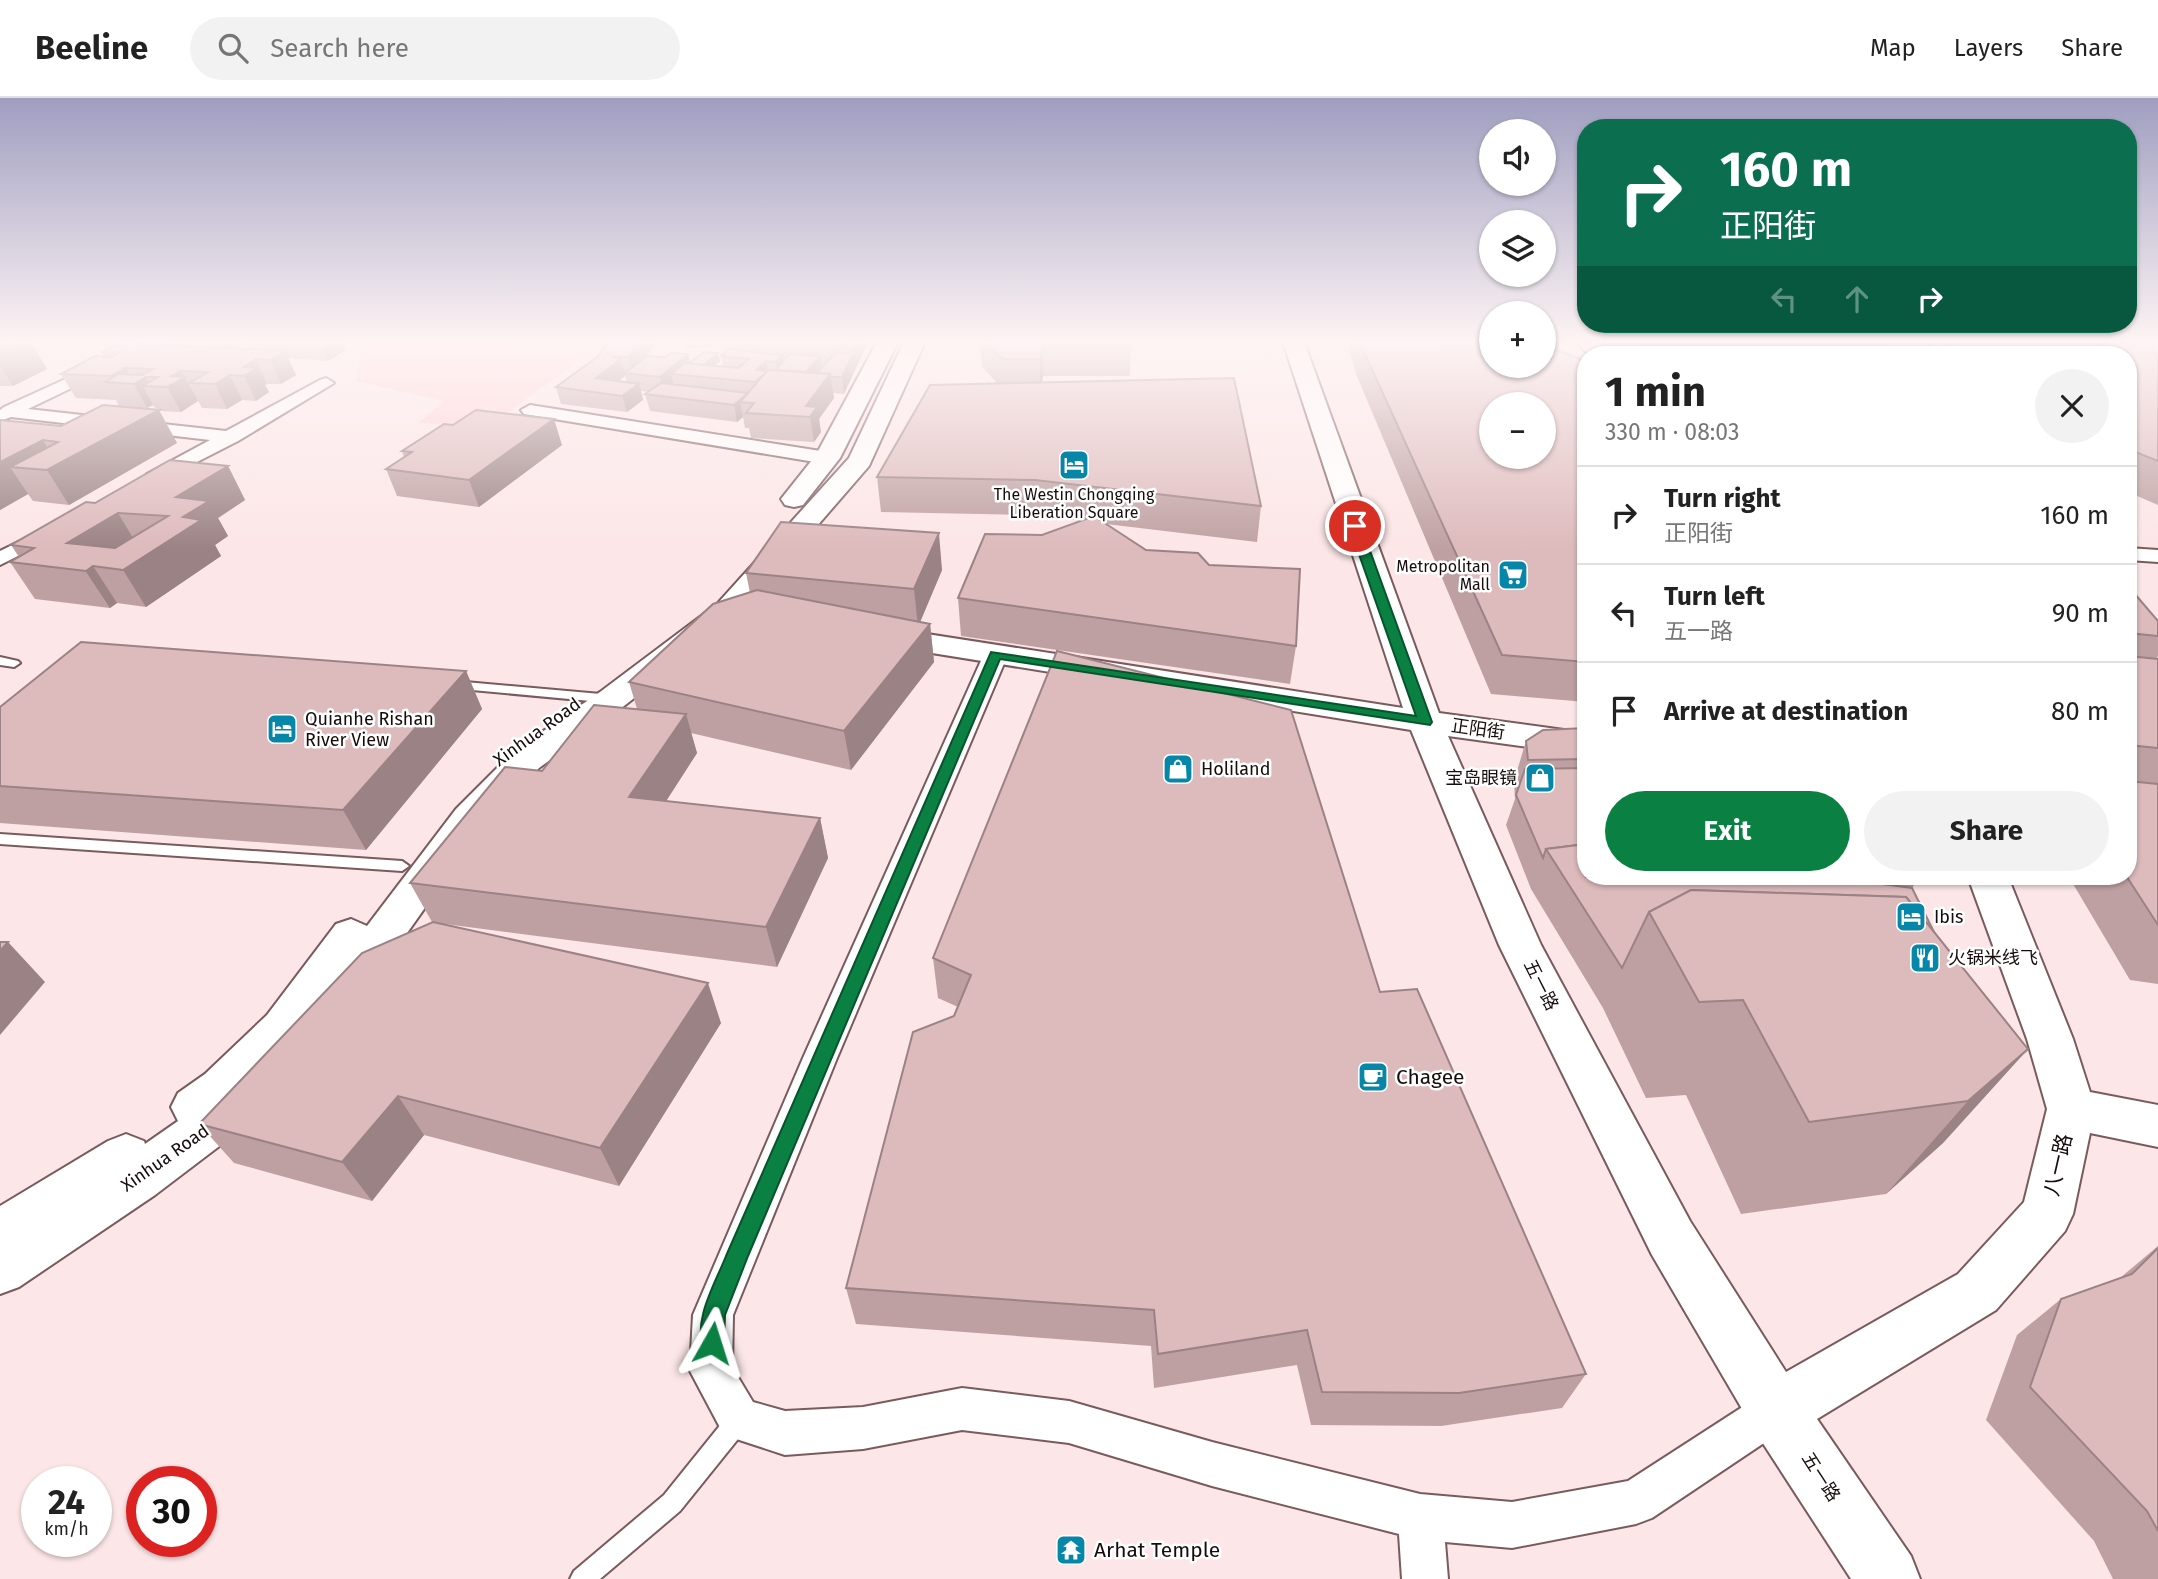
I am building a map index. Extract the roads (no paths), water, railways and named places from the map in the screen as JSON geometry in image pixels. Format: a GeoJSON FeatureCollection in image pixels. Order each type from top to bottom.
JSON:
{"type":"FeatureCollection","features":[{"type":"Feature","properties":{"kind":"street"},"geometry":{"type":"LineString","coordinates":[[134,489],[278,411]]}},
{"type":"Feature","properties":{"kind":"street"},"geometry":{"type":"LineString","coordinates":[[537,411],[827,458]]}},
{"type":"Feature","properties":{"kind":"street","name":"Xinhua Road"},"geometry":{"type":"LineString","coordinates":[[717,608],[827,458],[852,411]]}},
{"type":"Feature","properties":{"kind":"street","name":"Xinhua Road"},"geometry":{"type":"LineString","coordinates":[[0,1269],[137,1180],[241,1104],[314,1031],[469,818],[526,760],[599,698],[717,608],[860,461],[883,411]]}},
{"type":"Feature","properties":{"kind":"street","name":"五一路"},"geometry":{"type":"LineString","coordinates":[[1316,411],[1386,618],[1425,722],[1520,945],[1671,1238],[1776,1410],[1888,1579]]}},
{"type":"Feature","properties":{"kind":"street"},"geometry":{"type":"LineString","coordinates":[[4,414],[232,438]]}},
{"type":"Feature","properties":{"kind":"street"},"geometry":{"type":"LineString","coordinates":[[0,559],[61,527]]}},
{"type":"Feature","properties":{"kind":"street"},"geometry":{"type":"LineString","coordinates":[[2137,555],[2158,556]]}},
{"type":"Feature","properties":{"kind":"street"},"geometry":{"type":"LineString","coordinates":[[717,608],[768,617]]}},
{"type":"Feature","properties":{"kind":"street","name":"正阳街"},"geometry":{"type":"LineString","coordinates":[[849,630],[1425,722],[1577,743]]}},
{"type":"Feature","properties":{"kind":"street"},"geometry":{"type":"LineString","coordinates":[[996,654],[820,1058],[713,1315],[711,1371],[739,1420],[785,1433],[863,1428],[962,1409],[1069,1422],[1212,1464],[1420,1517],[1512,1525],[1636,1502],[1776,1410]]}},
{"type":"Feature","properties":{"kind":"street","name":"Xinhua Road"},"geometry":{"type":"LineString","coordinates":[[0,1234],[141,1147],[222,1088],[283,1028],[442,813],[505,752],[599,698]]}},
{"type":"Feature","properties":{"kind":"street","name":"八一路"},"geometry":{"type":"LineString","coordinates":[[1776,1410],[1977,1292],[2047,1214],[2071,1109],[2050,1039],[1991,885]]}},
{"type":"Feature","properties":{"kind":"street"},"geometry":{"type":"LineString","coordinates":[[2071,1109],[2158,1126]]}},
{"type":"Feature","properties":{"kind":"street"},"geometry":{"type":"LineString","coordinates":[[1420,1517],[1425,1579]]}},
{"type":"Feature","properties":{"kind":"lane"},"geometry":{"type":"LineString","coordinates":[[0,661],[14,663]]}},
{"type":"Feature","properties":{"kind":"lane"},"geometry":{"type":"LineString","coordinates":[[442,684],[599,698]]}},
{"type":"Feature","properties":{"kind":"lane"},"geometry":{"type":"LineString","coordinates":[[0,839],[402,866]]}},
{"type":"Feature","properties":{"kind":"lane"},"geometry":{"type":"LineString","coordinates":[[582,1579],[673,1503],[739,1420]]}},
{"type":"Feature","properties":{"kind":"place","name":"The Westin Chongqing Liberation Square"},"geometry":{"type":"Point","coordinates":[1074,465]}},
{"type":"Feature","properties":{"kind":"place","name":"Metropolitan Mall"},"geometry":{"type":"Point","coordinates":[1513,575]}},
{"type":"Feature","properties":{"kind":"place","name":"Quianhe Rishan River View"},"geometry":{"type":"Point","coordinates":[282,729]}},
{"type":"Feature","properties":{"kind":"place","name":"Holiland"},"geometry":{"type":"Point","coordinates":[1178,769]}},
{"type":"Feature","properties":{"kind":"place","name":"宝岛眼镜"},"geometry":{"type":"Point","coordinates":[1540,778]}},
{"type":"Feature","properties":{"kind":"place","name":"Ibis"},"geometry":{"type":"Point","coordinates":[1911,917]}},
{"type":"Feature","properties":{"kind":"place","name":"火锅米线飞"},"geometry":{"type":"Point","coordinates":[1925,958]}},
{"type":"Feature","properties":{"kind":"place","name":"Chagee"},"geometry":{"type":"Point","coordinates":[1373,1077]}},
{"type":"Feature","properties":{"kind":"place","name":"Arhat Temple"},"geometry":{"type":"Point","coordinates":[1071,1550]}}]}
